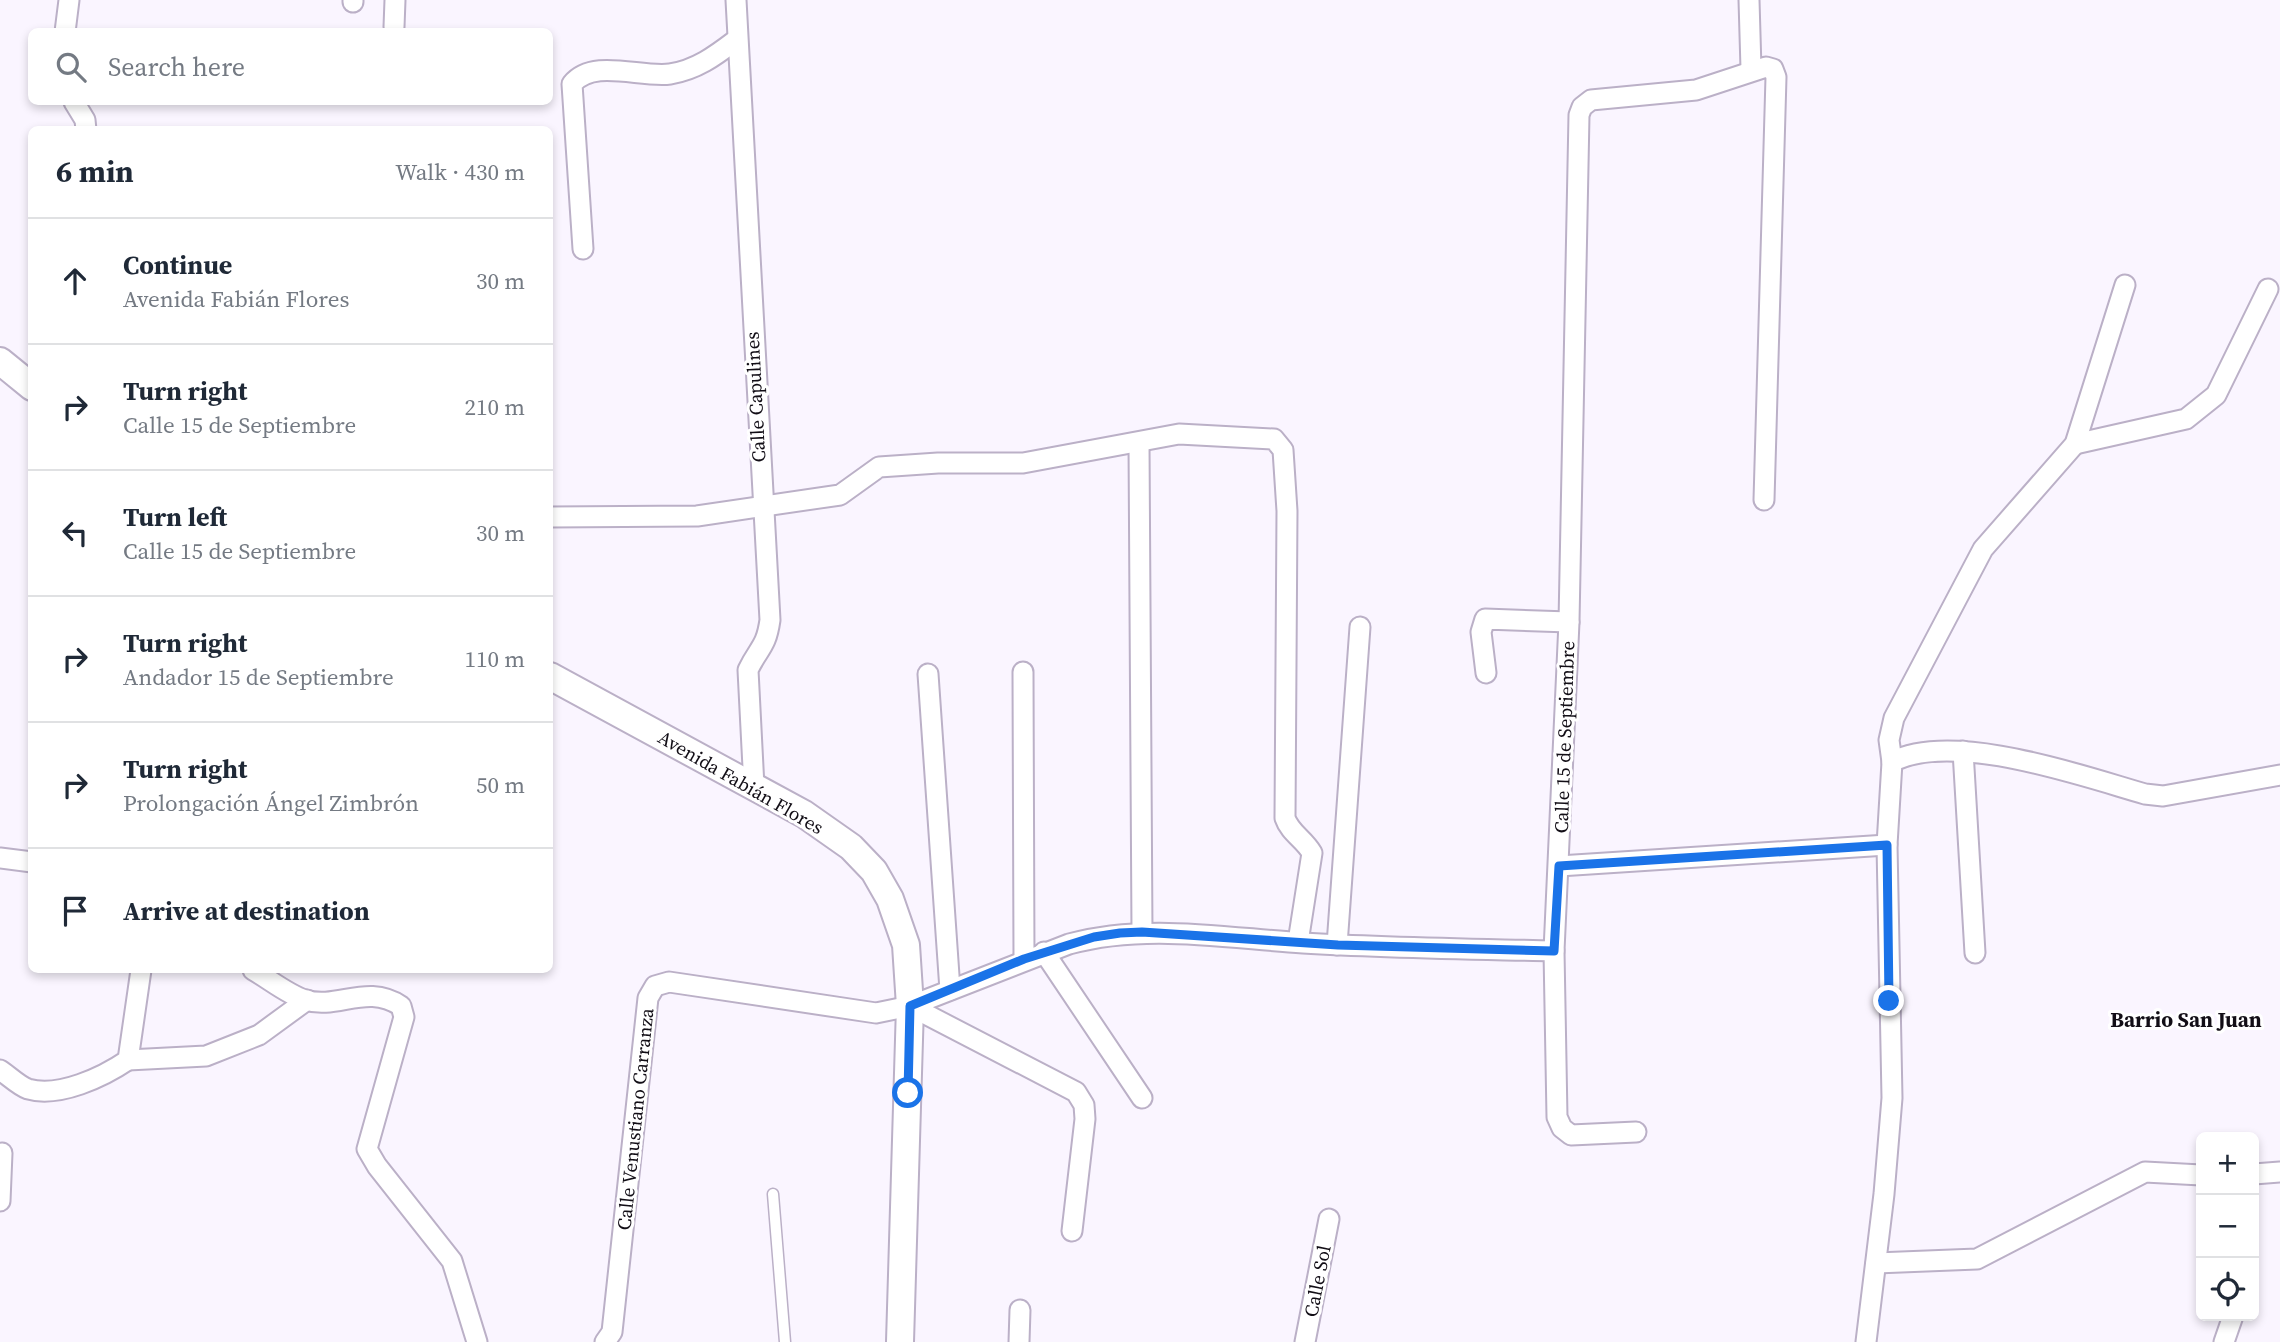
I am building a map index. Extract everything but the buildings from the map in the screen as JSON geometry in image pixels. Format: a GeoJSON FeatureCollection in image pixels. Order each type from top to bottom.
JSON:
{"type":"FeatureCollection","features":[{"type":"Feature","properties":{"kind":"main road"},"geometry":{"type":"LineString","coordinates":[[0,361],[28,384]]}},
{"type":"Feature","properties":{"kind":"main road","name":"Avenida Fabián Flores"},"geometry":{"type":"LineString","coordinates":[[553,678],[804,814],[851,847],[874,871],[890,899],[906,945],[910,1006],[900,1342]]}},
{"type":"Feature","properties":{"kind":"street"},"geometry":{"type":"LineString","coordinates":[[66,28],[69,0]]}},
{"type":"Feature","properties":{"kind":"street"},"geometry":{"type":"LineString","coordinates":[[394,27],[395,0]]}},
{"type":"Feature","properties":{"kind":"street","name":"Calle Capulines"},"geometry":{"type":"LineString","coordinates":[[736,0],[761,506],[770,620],[767,643],[754,657],[748,670],[754,787]]}},
{"type":"Feature","properties":{"kind":"street"},"geometry":{"type":"LineString","coordinates":[[1749,0],[1751,69]]}},
{"type":"Feature","properties":{"kind":"street"},"geometry":{"type":"LineString","coordinates":[[583,249],[572,84],[580,74],[593,71],[668,74],[697,67],[736,40]]}},
{"type":"Feature","properties":{"kind":"street","name":"Calle 15 de Septiembre"},"geometry":{"type":"LineString","coordinates":[[1636,1132],[1571,1135],[1562,1128],[1557,1117],[1554,951],[1569,622],[1579,115],[1591,100],[1696,90],[1751,69],[1773,69],[1776,77],[1764,500]]}},
{"type":"Feature","properties":{"kind":"street"},"geometry":{"type":"LineString","coordinates":[[76,105],[86,126]]}},
{"type":"Feature","properties":{"kind":"street"},"geometry":{"type":"LineString","coordinates":[[1866,1342],[1892,1098],[1887,845],[1892,762],[1889,740],[1894,718],[1983,549],[2075,444],[2125,285]]}},
{"type":"Feature","properties":{"kind":"street"},"geometry":{"type":"LineString","coordinates":[[2075,444],[2186,419],[2216,395],[2268,289]]}},
{"type":"Feature","properties":{"kind":"street"},"geometry":{"type":"LineString","coordinates":[[553,517],[697,516],[840,495],[879,467],[938,463],[1023,463],[1139,443],[1179,433],[1274,439],[1283,450],[1287,511],[1285,818],[1289,829],[1306,842],[1312,853],[1298,943]]}},
{"type":"Feature","properties":{"kind":"street"},"geometry":{"type":"LineString","coordinates":[[1139,443],[1142,932]]}},
{"type":"Feature","properties":{"kind":"street"},"geometry":{"type":"LineString","coordinates":[[1486,673],[1481,632],[1485,619],[1569,622]]}},
{"type":"Feature","properties":{"kind":"street"},"geometry":{"type":"LineString","coordinates":[[1338,945],[1360,627]]}},
{"type":"Feature","properties":{"kind":"street"},"geometry":{"type":"LineString","coordinates":[[1023,672],[1024,959]]}},
{"type":"Feature","properties":{"kind":"street"},"geometry":{"type":"LineString","coordinates":[[928,674],[950,990]]}},
{"type":"Feature","properties":{"kind":"street"},"geometry":{"type":"LineString","coordinates":[[1892,762],[1903,756],[1963,751],[2025,760],[2145,794],[2163,796],[2280,775]]}},
{"type":"Feature","properties":{"kind":"street"},"geometry":{"type":"LineString","coordinates":[[1963,751],[1975,953]]}},
{"type":"Feature","properties":{"kind":"street"},"geometry":{"type":"LineString","coordinates":[[1559,866],[1887,845]]}},
{"type":"Feature","properties":{"kind":"street"},"geometry":{"type":"LineString","coordinates":[[0,858],[28,862]]}},
{"type":"Feature","properties":{"kind":"street"},"geometry":{"type":"LineString","coordinates":[[910,1006],[1044,952],[1094,937],[1142,932],[1338,945],[1554,951]]}},
{"type":"Feature","properties":{"kind":"street"},"geometry":{"type":"LineString","coordinates":[[1044,952],[1142,1098]]}},
{"type":"Feature","properties":{"kind":"street"},"geometry":{"type":"LineString","coordinates":[[128,1060],[141,973]]}},
{"type":"Feature","properties":{"kind":"street"},"geometry":{"type":"LineString","coordinates":[[258,973],[307,1000],[376,996],[390,998],[401,1006],[404,1017],[367,1149],[377,1166],[452,1261],[477,1342]]}},
{"type":"Feature","properties":{"kind":"street","name":"Calle Venustiano Carranza"},"geometry":{"type":"LineString","coordinates":[[605,1342],[612,1332],[648,998],[655,986],[669,982],[876,1013],[910,1006]]}},
{"type":"Feature","properties":{"kind":"street"},"geometry":{"type":"LineString","coordinates":[[0,1070],[28,1089],[61,1089],[103,1075],[128,1060],[206,1056],[260,1035],[307,1000]]}},
{"type":"Feature","properties":{"kind":"street"},"geometry":{"type":"LineString","coordinates":[[910,1006],[1076,1092],[1084,1105],[1085,1119],[1072,1231]]}},
{"type":"Feature","properties":{"kind":"street"},"geometry":{"type":"LineString","coordinates":[[0,1200],[2,1153]]}},
{"type":"Feature","properties":{"kind":"street"},"geometry":{"type":"LineString","coordinates":[[1876,1263],[1978,1259],[2145,1172],[2196,1175]]}},
{"type":"Feature","properties":{"kind":"street"},"geometry":{"type":"LineString","coordinates":[[2259,1174],[2280,1172]]}},
{"type":"Feature","properties":{"kind":"street","name":"Calle Sol"},"geometry":{"type":"LineString","coordinates":[[1305,1342],[1329,1219]]}},
{"type":"Feature","properties":{"kind":"street"},"geometry":{"type":"LineString","coordinates":[[1019,1342],[1020,1310]]}},
{"type":"Feature","properties":{"kind":"street"},"geometry":{"type":"LineString","coordinates":[[2224,1342],[2231,1321]]}},
{"type":"Feature","properties":{"kind":"lane"},"geometry":{"type":"LineString","coordinates":[[773,1194],[785,1342]]}},
{"type":"Feature","properties":{"kind":"district","name":"Barrio San Juan"},"geometry":{"type":"Point","coordinates":[2186,1019]}},
{"type":"Feature","properties":{"kind":"route"},"geometry":{"type":"LineString","coordinates":[[908,1093],[910,1006],[1024,959],[1094,937],[1142,932],[1338,945],[1554,951],[1559,866],[1887,845],[1889,1001]]}}]}
